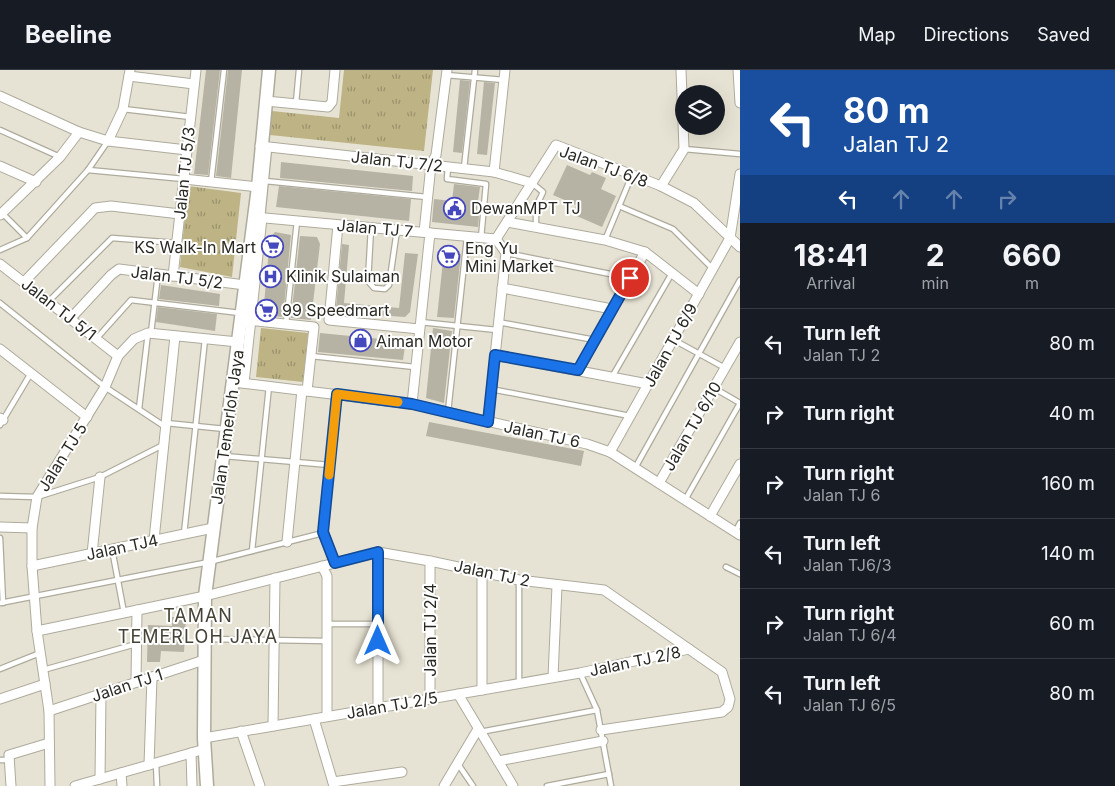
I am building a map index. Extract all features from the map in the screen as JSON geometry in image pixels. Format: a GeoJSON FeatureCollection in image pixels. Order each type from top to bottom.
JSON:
{"type":"FeatureCollection","features":[{"type":"Feature","properties":{"kind":"street","name":"Jalan TJ 5/3"},"geometry":{"type":"LineString","coordinates":[[173,276],[196,70]]}},
{"type":"Feature","properties":{"kind":"street","name":"Jalan Temerloh Jaya"},"geometry":{"type":"LineString","coordinates":[[208,786],[204,743],[206,596],[226,429],[239,382],[238,342],[244,318],[245,285],[258,217],[262,184],[269,70]]}},
{"type":"Feature","properties":{"kind":"street"},"geometry":{"type":"LineString","coordinates":[[266,101],[328,107],[332,102],[335,70]]}},
{"type":"Feature","properties":{"kind":"street"},"geometry":{"type":"LineString","coordinates":[[494,172],[505,70]]}},
{"type":"Feature","properties":{"kind":"street"},"geometry":{"type":"LineString","coordinates":[[661,186],[684,150],[681,70]]}},
{"type":"Feature","properties":{"kind":"street"},"geometry":{"type":"LineString","coordinates":[[738,70],[740,103]]}},
{"type":"Feature","properties":{"kind":"street"},"geometry":{"type":"LineString","coordinates":[[412,404],[427,233],[427,197],[431,165],[436,155],[446,72]]}},
{"type":"Feature","properties":{"kind":"street"},"geometry":{"type":"LineString","coordinates":[[108,141],[123,109],[129,73],[194,84]]}},
{"type":"Feature","properties":{"kind":"street"},"geometry":{"type":"LineString","coordinates":[[0,96],[79,132],[108,141],[187,150]]}},
{"type":"Feature","properties":{"kind":"street"},"geometry":{"type":"LineString","coordinates":[[1,215],[60,157],[79,132]]}},
{"type":"Feature","properties":{"kind":"street","name":"Jalan TJ 6/8"},"geometry":{"type":"LineString","coordinates":[[496,239],[556,145],[661,186],[694,203],[740,247]]}},
{"type":"Feature","properties":{"kind":"street","name":"Jalan TJ 7/2"},"geometry":{"type":"LineString","coordinates":[[264,147],[494,172],[532,183]]}},
{"type":"Feature","properties":{"kind":"street"},"geometry":{"type":"LineString","coordinates":[[0,166],[36,182]]}},
{"type":"Feature","properties":{"kind":"street","name":"Jalan TJ 6/9"},"geometry":{"type":"LineString","coordinates":[[610,452],[730,238],[740,174]]}},
{"type":"Feature","properties":{"kind":"street"},"geometry":{"type":"LineString","coordinates":[[184,179],[262,184]]}},
{"type":"Feature","properties":{"kind":"street"},"geometry":{"type":"LineString","coordinates":[[24,282],[95,208],[111,206],[180,214]]}},
{"type":"Feature","properties":{"kind":"street"},"geometry":{"type":"LineString","coordinates":[[239,382],[244,318],[258,217]]}},
{"type":"Feature","properties":{"kind":"street","name":"Jalan TJ 7"},"geometry":{"type":"LineString","coordinates":[[258,217],[496,239]]}},
{"type":"Feature","properties":{"kind":"street"},"geometry":{"type":"LineString","coordinates":[[507,222],[605,240],[646,252],[699,294]]}},
{"type":"Feature","properties":{"kind":"street"},"geometry":{"type":"LineString","coordinates":[[329,320],[338,225]]}},
{"type":"Feature","properties":{"kind":"street"},"geometry":{"type":"LineString","coordinates":[[488,422],[506,253],[496,239]]}},
{"type":"Feature","properties":{"kind":"street"},"geometry":{"type":"LineString","coordinates":[[578,370],[646,252]]}},
{"type":"Feature","properties":{"kind":"street","name":"Jalan TJ 5/1"},"geometry":{"type":"LineString","coordinates":[[0,264],[118,356]]}},
{"type":"Feature","properties":{"kind":"street","name":"Jalan TJ 5/2"},"geometry":{"type":"LineString","coordinates":[[71,318],[111,275],[119,269],[245,285]]}},
{"type":"Feature","properties":{"kind":"street"},"geometry":{"type":"LineString","coordinates":[[502,288],[612,309]]}},
{"type":"Feature","properties":{"kind":"street"},"geometry":{"type":"LineString","coordinates":[[244,318],[314,327],[329,320],[420,326]]}},
{"type":"Feature","properties":{"kind":"street"},"geometry":{"type":"LineString","coordinates":[[287,542],[304,390],[311,356],[314,327]]}},
{"type":"Feature","properties":{"kind":"street"},"geometry":{"type":"LineString","coordinates":[[118,356],[134,339],[150,333],[238,342]]}},
{"type":"Feature","properties":{"kind":"street"},"geometry":{"type":"LineString","coordinates":[[154,540],[175,336]]}},
{"type":"Feature","properties":{"kind":"street","name":"Jalan TJ 6/10"},"geometry":{"type":"LineString","coordinates":[[659,483],[740,342]]}},
{"type":"Feature","properties":{"kind":"street"},"geometry":{"type":"LineString","coordinates":[[0,349],[87,417]]}},
{"type":"Feature","properties":{"kind":"street"},"geometry":{"type":"LineString","coordinates":[[495,355],[648,384]]}},
{"type":"Feature","properties":{"kind":"street","name":"Jalan TJ 5"},"geometry":{"type":"LineString","coordinates":[[50,786],[49,711],[37,631],[32,566],[32,528],[37,497],[105,387],[118,356]]}},
{"type":"Feature","properties":{"kind":"street","name":"Jalan TJ 6"},"geometry":{"type":"LineString","coordinates":[[239,382],[412,404],[588,444],[610,452],[737,533]]}},
{"type":"Feature","properties":{"kind":"street"},"geometry":{"type":"LineString","coordinates":[[710,516],[740,464]]}},
{"type":"Feature","properties":{"kind":"street"},"geometry":{"type":"LineString","coordinates":[[92,554],[100,477]]}},
{"type":"Feature","properties":{"kind":"street"},"geometry":{"type":"LineString","coordinates":[[0,528],[32,528]]}},
{"type":"Feature","properties":{"kind":"street","name":"Jalan TJ4"},"geometry":{"type":"LineString","coordinates":[[32,566],[213,528]]}},
{"type":"Feature","properties":{"kind":"street"},"geometry":{"type":"LineString","coordinates":[[378,552],[378,708]]}},
{"type":"Feature","properties":{"kind":"street","name":"Jalan TJ 2"},"geometry":{"type":"LineString","coordinates":[[37,631],[206,596],[378,552],[519,580],[557,586],[604,590],[722,672],[730,699],[728,707],[722,712],[601,730]]}},
{"type":"Feature","properties":{"kind":"street","name":"Jalan TJ 2/4"},"geometry":{"type":"LineString","coordinates":[[430,561],[430,699]]}},
{"type":"Feature","properties":{"kind":"street"},"geometry":{"type":"LineString","coordinates":[[322,566],[327,576],[327,716]]}},
{"type":"Feature","properties":{"kind":"street"},"geometry":{"type":"LineString","coordinates":[[482,572],[482,690]]}},
{"type":"Feature","properties":{"kind":"street"},"geometry":{"type":"LineString","coordinates":[[273,726],[275,578]]}},
{"type":"Feature","properties":{"kind":"street"},"geometry":{"type":"LineString","coordinates":[[553,677],[557,586]]}},
{"type":"Feature","properties":{"kind":"street"},"geometry":{"type":"LineString","coordinates":[[136,682],[137,610]]}},
{"type":"Feature","properties":{"kind":"street","name":"Jalan TJ 2/8"},"geometry":{"type":"LineString","coordinates":[[580,673],[689,649]]}},
{"type":"Feature","properties":{"kind":"street","name":"Jalan TJ 1"},"geometry":{"type":"LineString","coordinates":[[49,711],[204,660]]}},
{"type":"Feature","properties":{"kind":"street","name":"Jalan TJ 2/5"},"geometry":{"type":"LineString","coordinates":[[75,786],[191,753],[204,743],[241,731],[580,673]]}},
{"type":"Feature","properties":{"kind":"street"},"geometry":{"type":"LineString","coordinates":[[152,677],[153,764]]}},
{"type":"Feature","properties":{"kind":"street"},"geometry":{"type":"LineString","coordinates":[[0,699],[46,684]]}},
{"type":"Feature","properties":{"kind":"street"},"geometry":{"type":"LineString","coordinates":[[100,779],[101,694]]}},
{"type":"Feature","properties":{"kind":"street"},"geometry":{"type":"LineString","coordinates":[[458,694],[513,786]]}},
{"type":"Feature","properties":{"kind":"street"},"geometry":{"type":"LineString","coordinates":[[314,719],[333,784],[402,772]]}},
{"type":"Feature","properties":{"kind":"street"},"geometry":{"type":"LineString","coordinates":[[444,786],[479,730]]}},
{"type":"Feature","properties":{"kind":"street"},"geometry":{"type":"LineString","coordinates":[[241,731],[260,786]]}},
{"type":"Feature","properties":{"kind":"street"},"geometry":{"type":"LineString","coordinates":[[498,761],[603,741]]}},
{"type":"Feature","properties":{"kind":"street"},"geometry":{"type":"LineString","coordinates":[[11,786],[5,760],[9,754],[49,743]]}},
{"type":"Feature","properties":{"kind":"street"},"geometry":{"type":"LineString","coordinates":[[191,753],[192,786]]}},
{"type":"Feature","properties":{"kind":"street"},"geometry":{"type":"LineString","coordinates":[[121,773],[122,786]]}},
{"type":"Feature","properties":{"kind":"lane"},"geometry":{"type":"LineString","coordinates":[[211,182],[224,70]]}},
{"type":"Feature","properties":{"kind":"lane"},"geometry":{"type":"LineString","coordinates":[[296,104],[299,70]]}},
{"type":"Feature","properties":{"kind":"lane"},"geometry":{"type":"LineString","coordinates":[[464,168],[475,70]]}},
{"type":"Feature","properties":{"kind":"lane"},"geometry":{"type":"LineString","coordinates":[[446,72],[504,80]]}},
{"type":"Feature","properties":{"kind":"lane"},"geometry":{"type":"LineString","coordinates":[[123,109],[191,117]]}},
{"type":"Feature","properties":{"kind":"lane"},"geometry":{"type":"LineString","coordinates":[[0,130],[60,157]]}},
{"type":"Feature","properties":{"kind":"lane"},"geometry":{"type":"LineString","coordinates":[[0,250],[27,238],[88,170],[108,141]]}},
{"type":"Feature","properties":{"kind":"lane"},"geometry":{"type":"LineString","coordinates":[[684,150],[740,154]]}},
{"type":"Feature","properties":{"kind":"lane"},"geometry":{"type":"LineString","coordinates":[[448,167],[447,179],[486,184],[481,238]]}},
{"type":"Feature","properties":{"kind":"lane"},"geometry":{"type":"LineString","coordinates":[[88,170],[184,179]]}},
{"type":"Feature","properties":{"kind":"lane"},"geometry":{"type":"LineString","coordinates":[[605,240],[632,175]]}},
{"type":"Feature","properties":{"kind":"lane"},"geometry":{"type":"LineString","coordinates":[[532,183],[543,192],[536,207],[536,226]]}},
{"type":"Feature","properties":{"kind":"lane"},"geometry":{"type":"LineString","coordinates":[[262,184],[427,197]]}},
{"type":"Feature","properties":{"kind":"lane"},"geometry":{"type":"LineString","coordinates":[[619,206],[673,229],[713,269]]}},
{"type":"Feature","properties":{"kind":"lane"},"geometry":{"type":"LineString","coordinates":[[1,215],[27,238]]}},
{"type":"Feature","properties":{"kind":"lane"},"geometry":{"type":"LineString","coordinates":[[286,324],[297,221]]}},
{"type":"Feature","properties":{"kind":"lane"},"geometry":{"type":"LineString","coordinates":[[371,228],[368,281],[374,288],[385,289],[389,285],[397,230]]}},
{"type":"Feature","properties":{"kind":"lane"},"geometry":{"type":"LineString","coordinates":[[448,413],[467,236]]}},
{"type":"Feature","properties":{"kind":"lane"},"geometry":{"type":"LineString","coordinates":[[49,301],[112,238],[177,243]]}},
{"type":"Feature","properties":{"kind":"lane"},"geometry":{"type":"LineString","coordinates":[[506,253],[630,278]]}},
{"type":"Feature","properties":{"kind":"lane"},"geometry":{"type":"LineString","coordinates":[[612,377],[672,273]]}},
{"type":"Feature","properties":{"kind":"lane"},"geometry":{"type":"LineString","coordinates":[[139,409],[158,274]]}},
{"type":"Feature","properties":{"kind":"lane"},"geometry":{"type":"LineString","coordinates":[[635,468],[740,280]]}},
{"type":"Feature","properties":{"kind":"lane"},"geometry":{"type":"LineString","coordinates":[[97,338],[131,300],[155,302],[244,318]]}},
{"type":"Feature","properties":{"kind":"lane"},"geometry":{"type":"LineString","coordinates":[[0,303],[105,387],[166,425],[226,429]]}},
{"type":"Feature","properties":{"kind":"lane"},"geometry":{"type":"LineString","coordinates":[[420,326],[498,326],[595,340]]}},
{"type":"Feature","properties":{"kind":"lane"},"geometry":{"type":"LineString","coordinates":[[184,534],[205,339]]}},
{"type":"Feature","properties":{"kind":"lane"},"geometry":{"type":"LineString","coordinates":[[673,339],[725,368]]}},
{"type":"Feature","properties":{"kind":"lane"},"geometry":{"type":"LineString","coordinates":[[311,356],[415,367]]}},
{"type":"Feature","properties":{"kind":"lane"},"geometry":{"type":"LineString","coordinates":[[1,421],[30,373]]}},
{"type":"Feature","properties":{"kind":"lane"},"geometry":{"type":"LineString","coordinates":[[252,551],[269,385]]}},
{"type":"Feature","properties":{"kind":"lane"},"geometry":{"type":"LineString","coordinates":[[685,500],[740,403],[714,388]]}},
{"type":"Feature","properties":{"kind":"lane"},"geometry":{"type":"LineString","coordinates":[[491,389],[630,416]]}},
{"type":"Feature","properties":{"kind":"lane"},"geometry":{"type":"LineString","coordinates":[[335,563],[323,532],[337,394]]}},
{"type":"Feature","properties":{"kind":"lane"},"geometry":{"type":"LineString","coordinates":[[0,496],[37,497],[100,477],[164,445]]}},
{"type":"Feature","properties":{"kind":"lane"},"geometry":{"type":"LineString","coordinates":[[223,456],[330,465]]}},
{"type":"Feature","properties":{"kind":"lane"},"geometry":{"type":"LineString","coordinates":[[737,533],[740,523]]}},
{"type":"Feature","properties":{"kind":"lane"},"geometry":{"type":"LineString","coordinates":[[0,538],[2,603],[209,562],[323,532]]}},
{"type":"Feature","properties":{"kind":"lane"},"geometry":{"type":"LineString","coordinates":[[112,549],[124,613]]}},
{"type":"Feature","properties":{"kind":"lane"},"geometry":{"type":"LineString","coordinates":[[726,567],[740,574]]}},
{"type":"Feature","properties":{"kind":"lane"},"geometry":{"type":"LineString","coordinates":[[519,580],[519,683]]}},
{"type":"Feature","properties":{"kind":"lane"},"geometry":{"type":"LineString","coordinates":[[326,624],[378,624]]}},
{"type":"Feature","properties":{"kind":"lane"},"geometry":{"type":"LineString","coordinates":[[205,639],[326,641]]}},
{"type":"Feature","properties":{"kind":"lane"},"geometry":{"type":"LineString","coordinates":[[43,670],[136,644]]}},
{"type":"Feature","properties":{"kind":"lane"},"geometry":{"type":"LineString","coordinates":[[0,669],[41,653]]}},
{"type":"Feature","properties":{"kind":"lane"},"geometry":{"type":"LineString","coordinates":[[580,673],[597,710],[612,786]]}},
{"type":"Feature","properties":{"kind":"lane"},"geometry":{"type":"LineString","coordinates":[[479,730],[597,710]]}},
{"type":"Feature","properties":{"kind":"lane"},"geometry":{"type":"LineString","coordinates":[[458,763],[473,786]]}},
{"type":"Feature","properties":{"kind":"lane"},"geometry":{"type":"LineString","coordinates":[[153,764],[157,786]]}},
{"type":"Feature","properties":{"kind":"lane"},"geometry":{"type":"LineString","coordinates":[[547,786],[609,774]]}},
{"type":"Feature","properties":{"kind":"green space"},"geometry":{"type":"Polygon","coordinates":[[[344,70],[433,70],[424,151],[270,135],[272,111],[339,118],[344,70]]]}},
{"type":"Feature","properties":{"kind":"green space"},"geometry":{"type":"Polygon","coordinates":[[[405,118],[422,120],[419,149],[402,147],[405,118]]]}},
{"type":"Feature","properties":{"kind":"green space"},"geometry":{"type":"Polygon","coordinates":[[[188,186],[241,193],[232,277],[180,267],[188,186]]]}},
{"type":"Feature","properties":{"kind":"green space"},"geometry":{"type":"Polygon","coordinates":[[[261,328],[308,333],[303,382],[256,377],[261,328]]]}},
{"type":"Feature","properties":{"kind":"building"},"geometry":{"type":"Polygon","coordinates":[[[206,70],[220,70],[208,175],[194,174],[206,70]]]}},
{"type":"Feature","properties":{"kind":"building"},"geometry":{"type":"Polygon","coordinates":[[[228,70],[242,70],[231,178],[216,176],[228,70]]]}},
{"type":"Feature","properties":{"kind":"building"},"geometry":{"type":"Polygon","coordinates":[[[460,80],[470,81],[462,153],[453,152],[460,80]]]}},
{"type":"Feature","properties":{"kind":"building"},"geometry":{"type":"Polygon","coordinates":[[[484,82],[495,83],[487,155],[477,154],[484,82]]]}},
{"type":"Feature","properties":{"kind":"building"},"geometry":{"type":"Polygon","coordinates":[[[281,162],[413,176],[412,191],[280,178],[281,162]]]}},
{"type":"Feature","properties":{"kind":"building"},"geometry":{"type":"Polygon","coordinates":[[[567,165],[590,175],[592,172],[606,178],[601,189],[616,196],[602,227],[572,214],[576,205],[553,195],[567,165]]]}},
{"type":"Feature","properties":{"kind":"building","name":"DewanMPT TJ"},"geometry":{"type":"Polygon","coordinates":[[[454,184],[480,187],[476,216],[479,216],[478,227],[432,222],[434,199],[452,201],[454,184]]]}},
{"type":"Feature","properties":{"kind":"building"},"geometry":{"type":"Polygon","coordinates":[[[279,186],[411,199],[409,221],[276,207],[279,186]]]}},
{"type":"Feature","properties":{"kind":"building"},"geometry":{"type":"Polygon","coordinates":[[[275,232],[291,235],[283,317],[263,315],[270,238],[275,232]]]}},
{"type":"Feature","properties":{"kind":"building"},"geometry":{"type":"Polygon","coordinates":[[[300,236],[317,237],[320,244],[311,320],[291,318],[300,236]]]}},
{"type":"Feature","properties":{"kind":"building"},"geometry":{"type":"Polygon","coordinates":[[[342,244],[349,245],[344,303],[399,308],[405,253],[418,254],[410,312],[405,317],[347,313],[336,308],[342,244]]]}},
{"type":"Feature","properties":{"kind":"building"},"geometry":{"type":"Polygon","coordinates":[[[444,252],[461,254],[454,318],[437,317],[444,252]]]}},
{"type":"Feature","properties":{"kind":"building"},"geometry":{"type":"Polygon","coordinates":[[[161,285],[220,294],[219,306],[159,299],[161,285]]]}},
{"type":"Feature","properties":{"kind":"building"},"geometry":{"type":"Polygon","coordinates":[[[158,307],[217,314],[215,331],[156,322],[158,307]]]}},
{"type":"Feature","properties":{"kind":"building"},"geometry":{"type":"Polygon","coordinates":[[[433,328],[452,331],[444,403],[426,398],[433,328]]]}},
{"type":"Feature","properties":{"kind":"building"},"geometry":{"type":"Polygon","coordinates":[[[320,333],[402,341],[405,346],[403,360],[318,352],[320,333]]]}},
{"type":"Feature","properties":{"kind":"building"},"geometry":{"type":"Polygon","coordinates":[[[429,422],[584,451],[581,466],[426,436],[429,422]]]}},
{"type":"Feature","properties":{"kind":"building"},"geometry":{"type":"Polygon","coordinates":[[[172,617],[186,617],[184,652],[161,651],[160,662],[147,662],[148,625],[172,626],[172,617]]]}},
{"type":"Feature","properties":{"kind":"slow traffic"},"geometry":{"type":"LineString","coordinates":[[329,475],[337,394],[398,402]]}},
{"type":"Feature","properties":{"kind":"place","name":"DewanMPT TJ"},"geometry":{"type":"Point","coordinates":[455,208]}},
{"type":"Feature","properties":{"kind":"place","name":"KS Walk-In Mart"},"geometry":{"type":"Point","coordinates":[272,247]}},
{"type":"Feature","properties":{"kind":"place","name":"Eng Yu Mini Market"},"geometry":{"type":"Point","coordinates":[449,257]}},
{"type":"Feature","properties":{"kind":"place","name":"Klinik Sulaiman"},"geometry":{"type":"Point","coordinates":[270,276]}},
{"type":"Feature","properties":{"kind":"place","name":"99 Speedmart"},"geometry":{"type":"Point","coordinates":[266,310]}},
{"type":"Feature","properties":{"kind":"place","name":"Aiman Motor"},"geometry":{"type":"Point","coordinates":[360,341]}},
{"type":"Feature","properties":{"kind":"district","name":"TAMAN TEMERLOH JAYA"},"geometry":{"type":"Point","coordinates":[198,625]}},
{"type":"Feature","properties":{"kind":"route"},"geometry":{"type":"LineString","coordinates":[[378,641],[378,552],[335,563],[323,532],[337,394],[412,404],[488,422],[495,355],[578,370],[630,278]]}}]}
